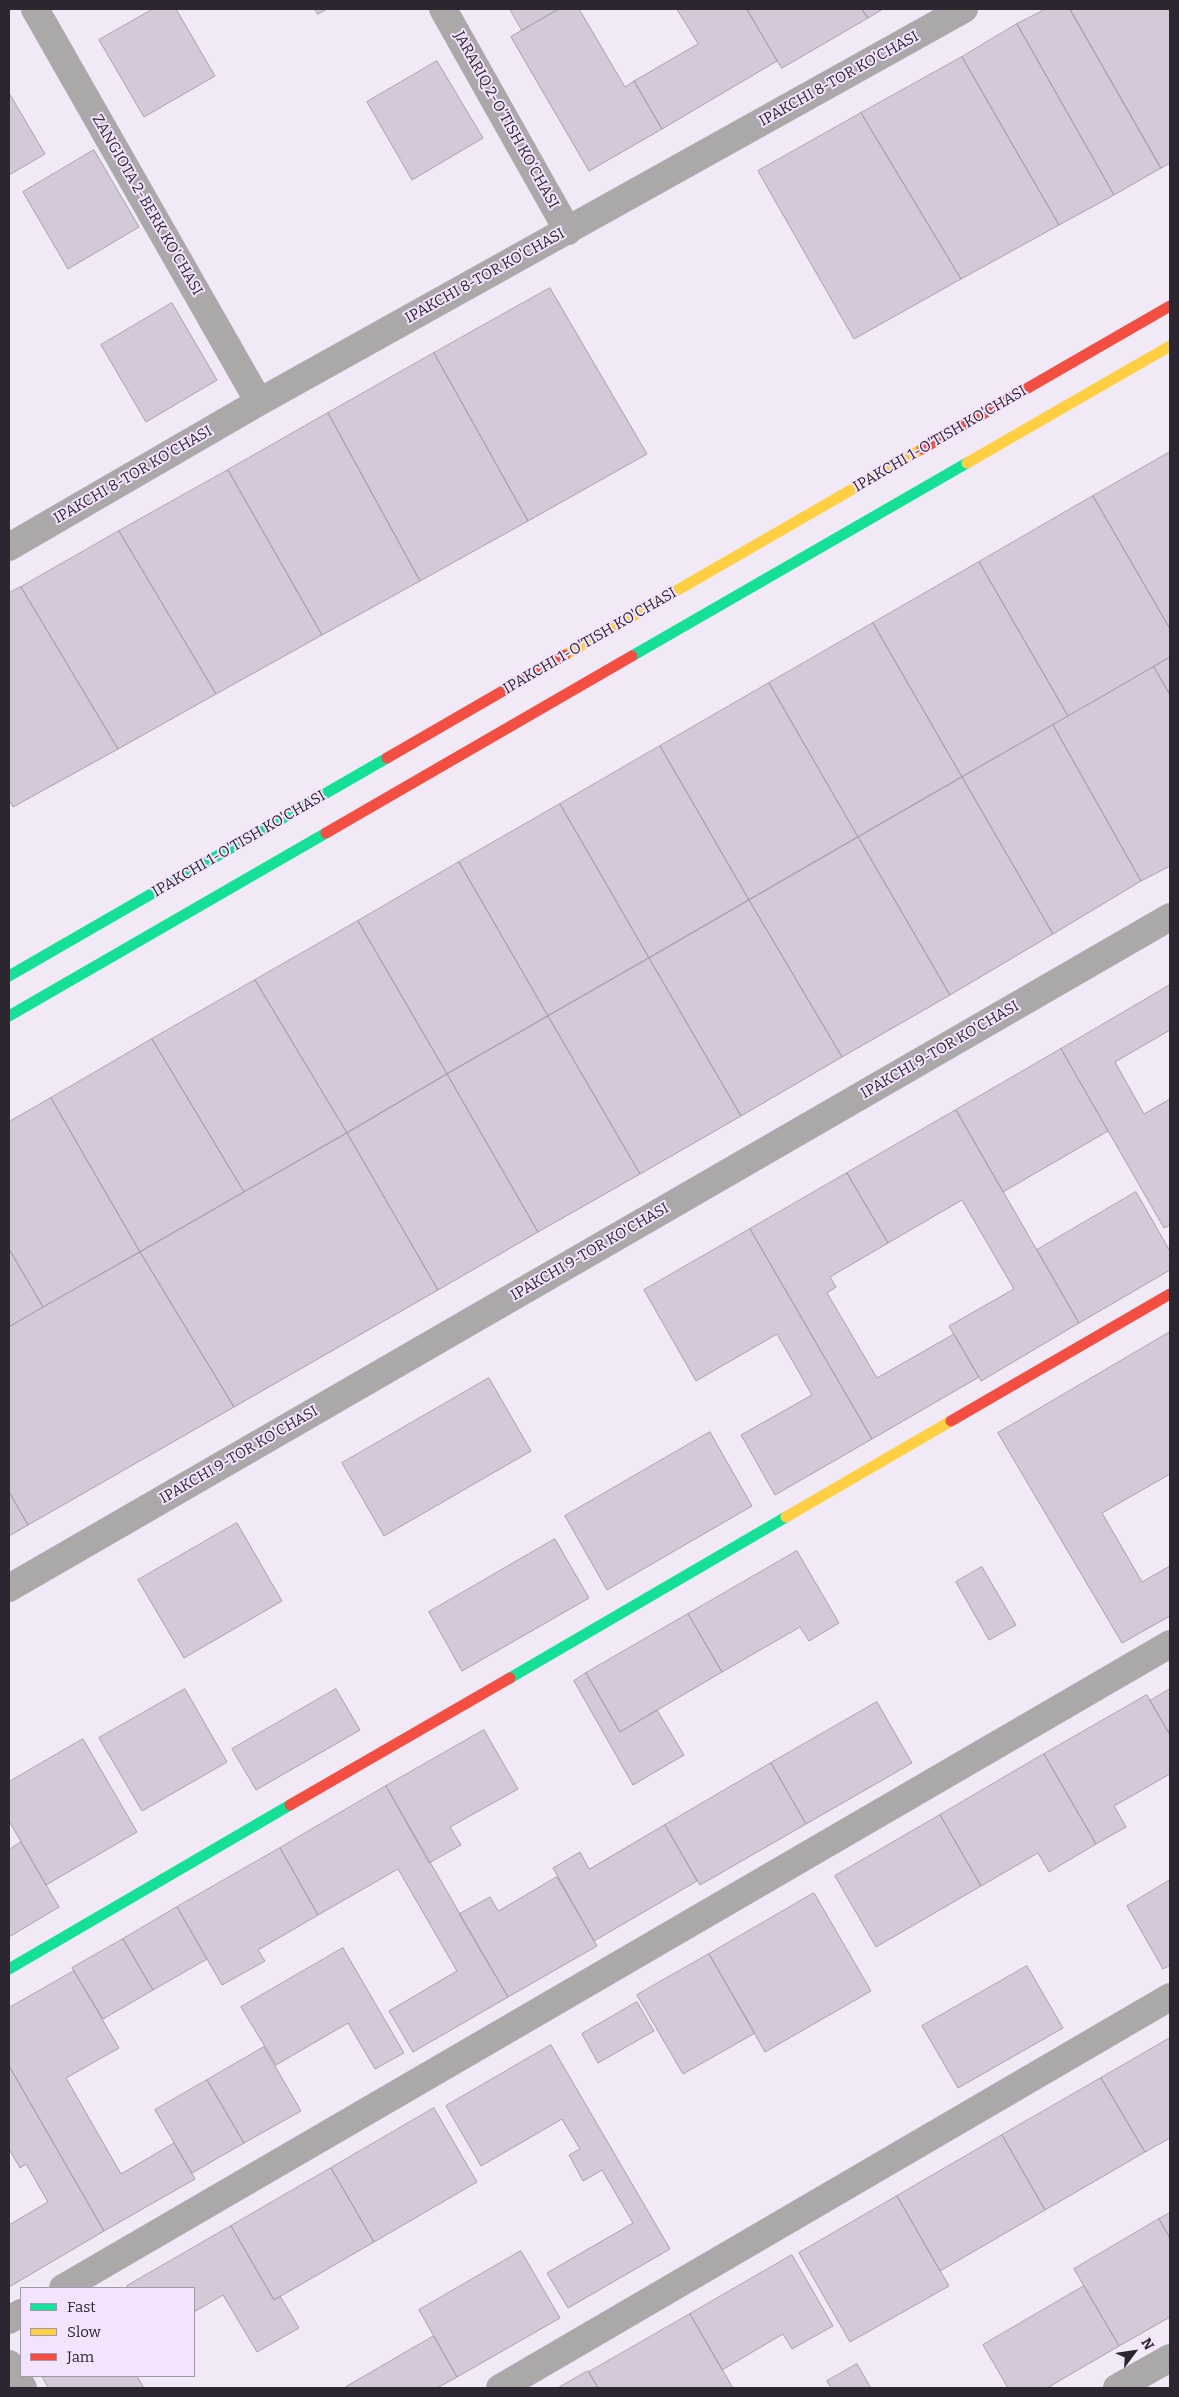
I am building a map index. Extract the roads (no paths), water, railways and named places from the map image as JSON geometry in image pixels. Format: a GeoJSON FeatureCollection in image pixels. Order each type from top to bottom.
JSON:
{"type":"FeatureCollection","features":[{"type":"Feature","properties":{"kind":"main road","name":"IPAKCHI 1-O'TISH KO'CHASI"},"geometry":{"type":"LineString","coordinates":[[9,976],[1170,306]]}},
{"type":"Feature","properties":{"kind":"main road"},"geometry":{"type":"LineString","coordinates":[[9,1016],[1170,346]]}},
{"type":"Feature","properties":{"kind":"main road"},"geometry":{"type":"LineString","coordinates":[[9,1969],[1170,1294]]}},
{"type":"Feature","properties":{"kind":"street","name":"ZANGIOTA 2-BERK KO'CHASI"},"geometry":{"type":"LineString","coordinates":[[34,9],[259,402]]}},
{"type":"Feature","properties":{"kind":"street","name":"JARARIQ 2-O'TISH KO'CHASI"},"geometry":{"type":"LineString","coordinates":[[443,9],[568,230]]}},
{"type":"Feature","properties":{"kind":"street","name":"IPAKCHI 8-TOR KO'CHASI"},"geometry":{"type":"LineString","coordinates":[[9,547],[259,402],[964,9]]}},
{"type":"Feature","properties":{"kind":"street","name":"IPAKCHI 9-TOR KO'CHASI"},"geometry":{"type":"LineString","coordinates":[[9,1588],[1170,917]]}},
{"type":"Feature","properties":{"kind":"street"},"geometry":{"type":"LineString","coordinates":[[65,2287],[1170,1644]]}},
{"type":"Feature","properties":{"kind":"street"},"geometry":{"type":"LineString","coordinates":[[500,2388],[1170,1997]]}},
{"type":"Feature","properties":{"kind":"street"},"geometry":{"type":"LineString","coordinates":[[9,2320],[20,2314]]}},
{"type":"Feature","properties":{"kind":"street"},"geometry":{"type":"LineString","coordinates":[[1117,2388],[1170,2358]]}},
{"type":"Feature","properties":{"kind":"street"},"geometry":{"type":"LineString","coordinates":[[9,2364],[23,2388]]}}]}
